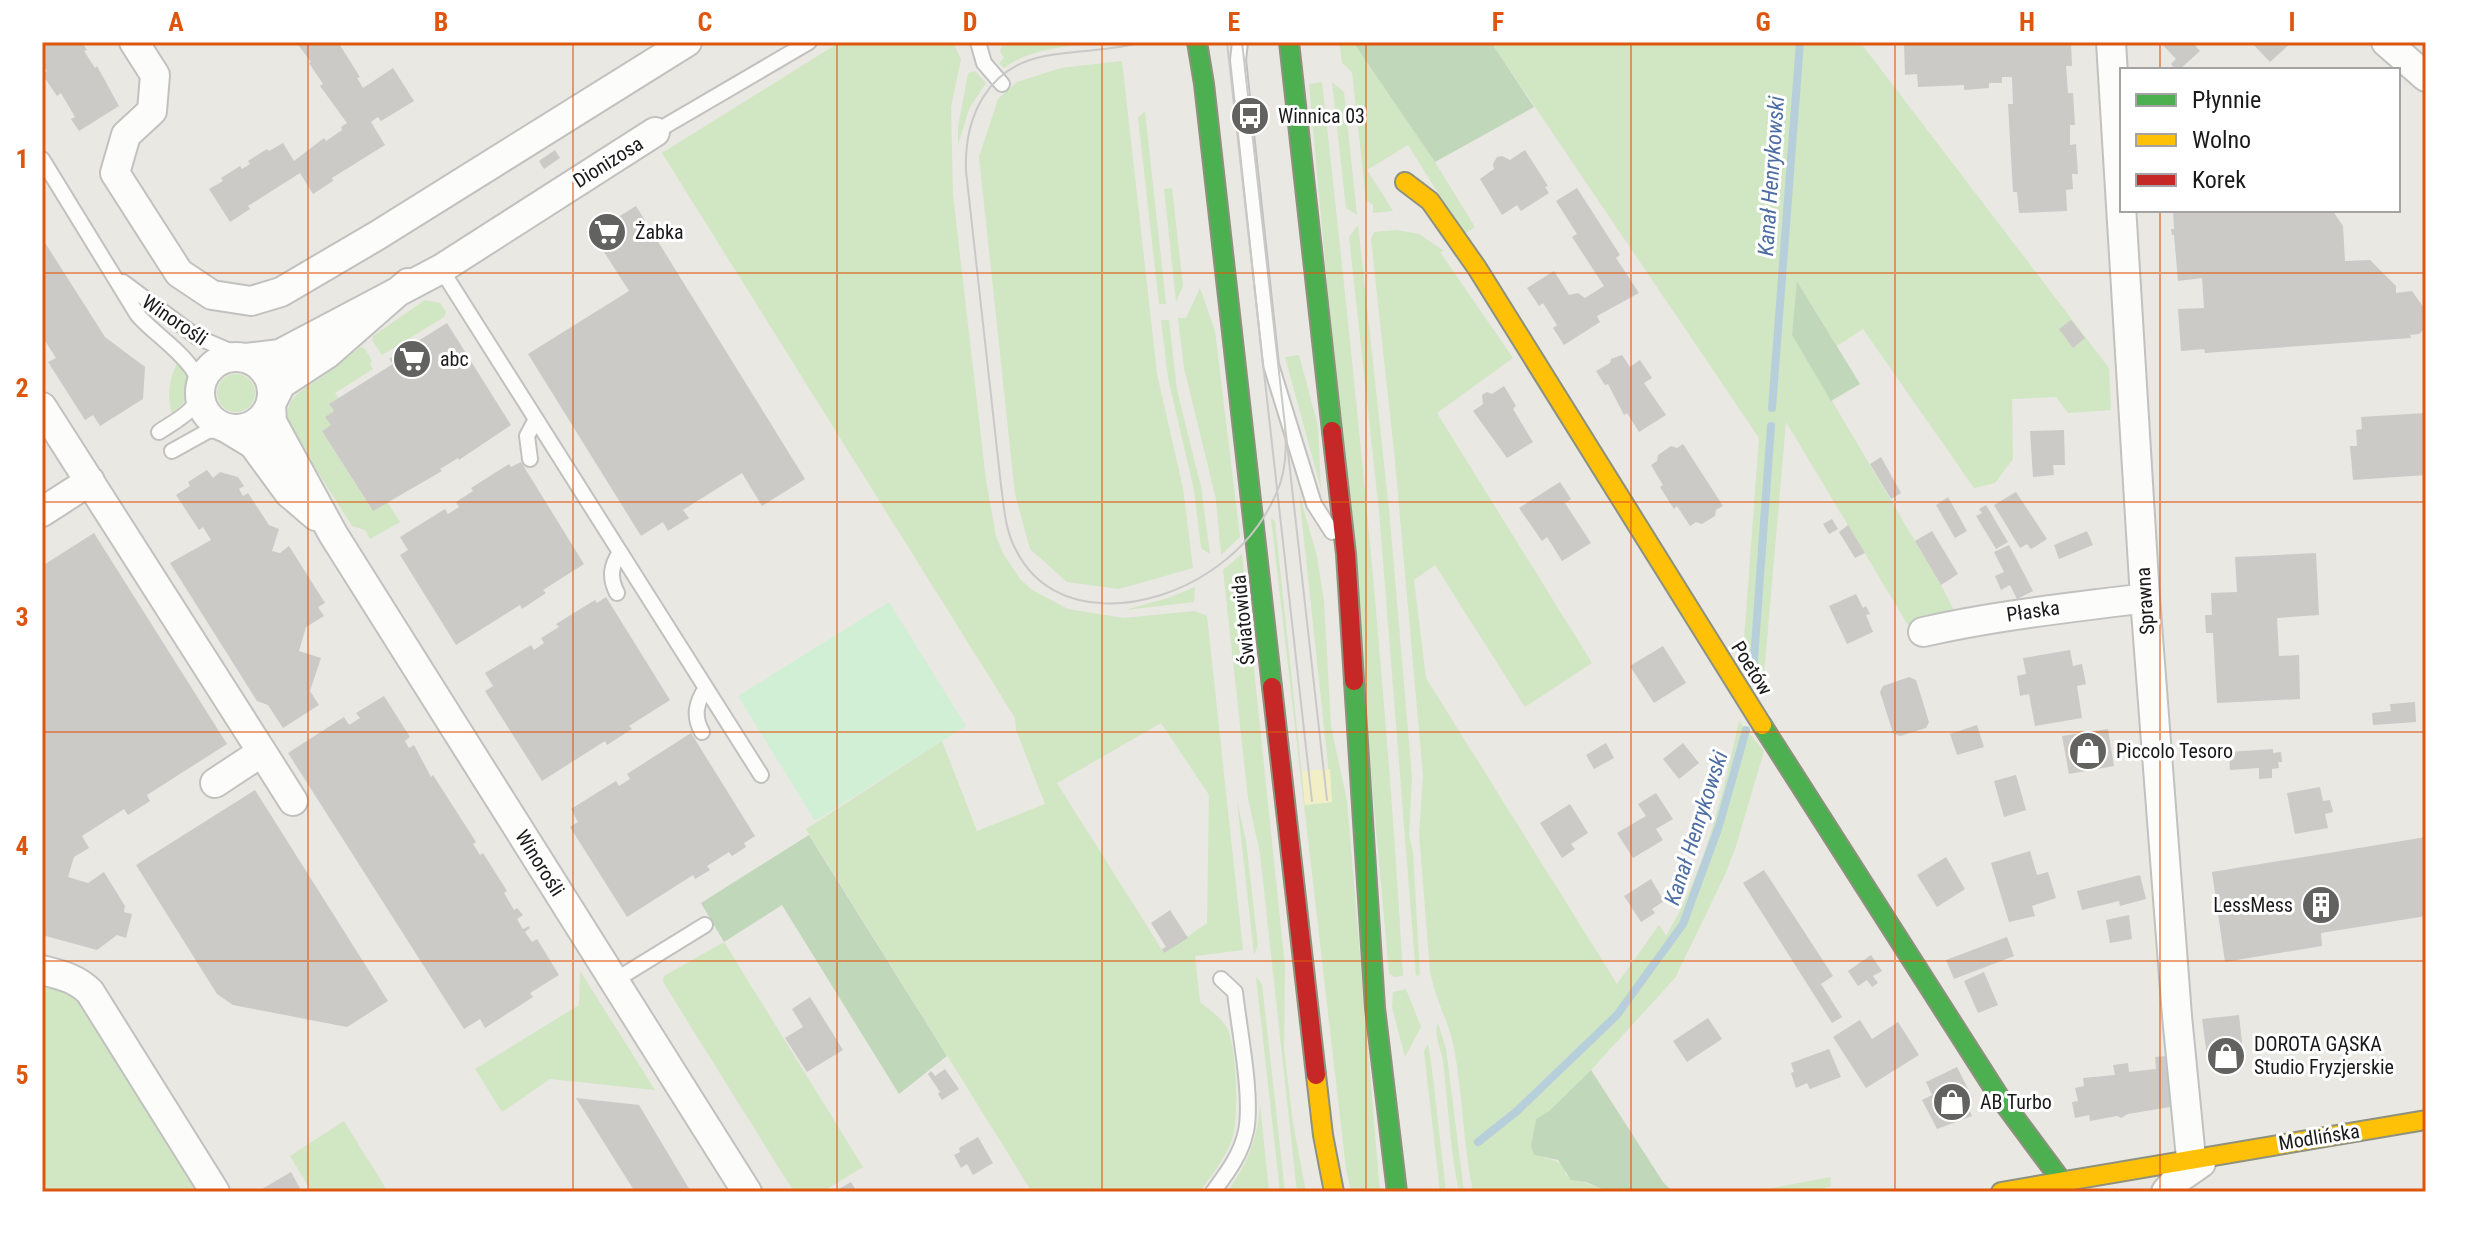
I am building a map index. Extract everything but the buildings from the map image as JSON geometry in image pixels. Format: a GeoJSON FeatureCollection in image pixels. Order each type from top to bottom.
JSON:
{"type":"FeatureCollection","features":[{"type":"Feature","properties":{"kind":"street"},"geometry":{"type":"LineString","coordinates":[[134,42],[155,75],[152,111],[126,135],[115,173],[179,273],[212,295],[251,301],[281,292],[378,235],[687,42]]}},
{"type":"Feature","properties":{"kind":"street","name":"Światowida"},"geometry":{"type":"LineString","coordinates":[[1197,42],[1240,391],[1323,1135],[1334,1192]]}},
{"type":"Feature","properties":{"kind":"street"},"geometry":{"type":"LineString","coordinates":[[1289,42],[1346,554],[1375,1008],[1397,1192]]}},
{"type":"Feature","properties":{"kind":"street","name":"Sprawna"},"geometry":{"type":"LineString","coordinates":[[2111,42],[2120,189]]}},
{"type":"Feature","properties":{"kind":"street"},"geometry":{"type":"LineString","coordinates":[[2386,42],[2426,77]]}},
{"type":"Feature","properties":{"kind":"street","name":"Dionizosa"},"geometry":{"type":"LineString","coordinates":[[246,358],[280,354],[408,283],[441,269],[655,132]]}},
{"type":"Feature","properties":{"kind":"street","name":"Poetów"},"geometry":{"type":"LineString","coordinates":[[1405,182],[1430,201],[1468,255],[1991,1085],[2061,1186]]}},
{"type":"Feature","properties":{"kind":"street","name":"Sprawna"},"geometry":{"type":"LineString","coordinates":[[2121,212],[2145,598],[2177,1016],[2201,1157]]}},
{"type":"Feature","properties":{"kind":"street","name":"Dionizosa"},"geometry":{"type":"LineString","coordinates":[[271,404],[281,384],[327,354],[408,283]]}},
{"type":"Feature","properties":{"kind":"street"},"geometry":{"type":"LineString","coordinates":[[246,358],[268,375],[271,404],[254,425],[228,429],[207,416],[200,400],[200,391],[206,373],[219,361],[246,358]]}},
{"type":"Feature","properties":{"kind":"street","name":"Winorośli"},"geometry":{"type":"LineString","coordinates":[[271,404],[270,416],[278,437],[333,534],[747,1192]]}},
{"type":"Feature","properties":{"kind":"street"},"geometry":{"type":"LineString","coordinates":[[42,407],[293,801]]}},
{"type":"Feature","properties":{"kind":"street","name":"Winorośli"},"geometry":{"type":"LineString","coordinates":[[228,429],[258,449],[289,493],[333,534]]}},
{"type":"Feature","properties":{"kind":"street"},"geometry":{"type":"LineString","coordinates":[[42,512],[90,481]]}},
{"type":"Feature","properties":{"kind":"street","name":"Płaska"},"geometry":{"type":"LineString","coordinates":[[1923,632],[1977,619],[2042,609],[2145,598]]}},
{"type":"Feature","properties":{"kind":"street"},"geometry":{"type":"LineString","coordinates":[[215,783],[262,752]]}},
{"type":"Feature","properties":{"kind":"street"},"geometry":{"type":"LineString","coordinates":[[42,970],[69,977],[90,992],[215,1192]]}},
{"type":"Feature","properties":{"kind":"street","name":"Modlińska"},"geometry":{"type":"LineString","coordinates":[[2001,1192],[2061,1186],[2201,1157],[2426,1120]]}},
{"type":"Feature","properties":{"kind":"street","name":"Modlińska"},"geometry":{"type":"LineString","coordinates":[[2166,1192],[2201,1157]]}},
{"type":"Feature","properties":{"kind":"lane","name":"Dionizosa"},"geometry":{"type":"LineString","coordinates":[[655,132],[809,42]]}},
{"type":"Feature","properties":{"kind":"lane"},"geometry":{"type":"LineString","coordinates":[[978,42],[984,63],[1002,84]]}},
{"type":"Feature","properties":{"kind":"lane"},"geometry":{"type":"LineString","coordinates":[[1240,42],[1238,60],[1271,365],[1314,504],[1346,554]]}},
{"type":"Feature","properties":{"kind":"lane","name":"Winorośli"},"geometry":{"type":"LineString","coordinates":[[42,159],[143,322],[192,367],[200,391]]}},
{"type":"Feature","properties":{"kind":"lane"},"geometry":{"type":"LineString","coordinates":[[441,269],[761,775]]}},
{"type":"Feature","properties":{"kind":"lane","name":"Winorośli"},"geometry":{"type":"LineString","coordinates":[[112,270],[129,287],[197,337],[246,358]]}},
{"type":"Feature","properties":{"kind":"lane"},"geometry":{"type":"LineString","coordinates":[[159,432],[189,412],[200,391]]}},
{"type":"Feature","properties":{"kind":"lane"},"geometry":{"type":"LineString","coordinates":[[530,459],[527,436],[536,419]]}},
{"type":"Feature","properties":{"kind":"lane"},"geometry":{"type":"LineString","coordinates":[[172,451],[208,431],[228,429]]}},
{"type":"Feature","properties":{"kind":"lane"},"geometry":{"type":"LineString","coordinates":[[617,593],[611,575],[620,552]]}},
{"type":"Feature","properties":{"kind":"lane"},"geometry":{"type":"LineString","coordinates":[[702,732],[696,712],[699,698],[706,688]]}},
{"type":"Feature","properties":{"kind":"lane"},"geometry":{"type":"LineString","coordinates":[[614,981],[705,925]]}},
{"type":"Feature","properties":{"kind":"lane"},"geometry":{"type":"LineString","coordinates":[[1213,1192],[1239,1152],[1246,1130],[1248,1107],[1235,992],[1221,979]]}},
{"type":"Feature","properties":{"kind":"green space"},"geometry":{"type":"Polygon","coordinates":[[[840,42],[953,42],[961,59],[951,107],[953,195],[986,480],[996,537],[1020,579],[1032,590],[1068,609],[1124,618],[1194,611],[1207,616],[1243,950],[1195,956],[1200,1002],[1227,1028],[1236,1083],[1232,1139],[1222,1160],[1199,1192],[1032,1192],[806,829],[942,741],[977,831],[1045,804],[1016,730],[1015,718],[662,153],[840,42]],[[1161,723],[1057,783],[1164,953],[1207,923],[1209,795],[1161,723]]]}},
{"type":"Feature","properties":{"kind":"green space"},"geometry":{"type":"Polygon","coordinates":[[[1037,42],[1114,42],[1043,51],[1016,60],[1004,68],[999,63],[1004,58],[1000,51],[1002,46],[1037,42]]]}},
{"type":"Feature","properties":{"kind":"green space"},"geometry":{"type":"Polygon","coordinates":[[[1339,42],[1353,42],[1475,227],[1464,234],[1408,145],[1367,170],[1393,211],[1373,213],[1373,205],[1366,200],[1352,72],[1342,63],[1339,42]]]}},
{"type":"Feature","properties":{"kind":"green space"},"geometry":{"type":"Polygon","coordinates":[[[1353,42],[1491,42],[1534,107],[1435,162],[1353,42]]]}},
{"type":"Feature","properties":{"kind":"green space"},"geometry":{"type":"Polygon","coordinates":[[[1491,42],[1860,42],[2109,368],[2111,410],[2068,413],[2056,397],[2012,399],[2013,459],[1995,483],[1974,488],[1863,329],[1837,346],[1798,282],[1793,335],[1957,616],[1911,630],[1786,422],[1762,697],[1742,666],[1759,438],[1491,42]]]}},
{"type":"Feature","properties":{"kind":"green space"},"geometry":{"type":"Polygon","coordinates":[[[1122,61],[1157,374],[1183,488],[1193,568],[1119,589],[1067,582],[1030,549],[1015,494],[979,157],[998,99],[1017,82],[1061,68],[1122,61]]]}},
{"type":"Feature","properties":{"kind":"green space"},"geometry":{"type":"Polygon","coordinates":[[[975,71],[986,83],[969,109],[958,145],[958,127],[968,73],[975,71]]]}},
{"type":"Feature","properties":{"kind":"green space"},"geometry":{"type":"Polygon","coordinates":[[[1322,82],[1379,640],[1403,976],[1394,977],[1389,973],[1309,84],[1322,82]]]}},
{"type":"Feature","properties":{"kind":"green space"},"geometry":{"type":"Polygon","coordinates":[[[1332,82],[1344,92],[1357,215],[1346,208],[1332,82]]]}},
{"type":"Feature","properties":{"kind":"green space"},"geometry":{"type":"Polygon","coordinates":[[[1145,111],[1166,304],[1159,304],[1138,118],[1145,111]]]}},
{"type":"Feature","properties":{"kind":"green space"},"geometry":{"type":"Polygon","coordinates":[[[1172,188],[1183,286],[1176,302],[1164,189],[1172,188]]]}},
{"type":"Feature","properties":{"kind":"green space"},"geometry":{"type":"Polygon","coordinates":[[[1358,225],[1389,509],[1412,777],[1409,835],[1413,852],[1420,975],[1416,976],[1379,511],[1349,237],[1358,225]]]}},
{"type":"Feature","properties":{"kind":"green space"},"geometry":{"type":"Polygon","coordinates":[[[1397,230],[1419,234],[1444,251],[1440,252],[1513,358],[1437,413],[1592,663],[1525,707],[1435,565],[1414,580],[1426,678],[1617,984],[1659,925],[1666,936],[1680,911],[1711,832],[1739,721],[1764,751],[1725,875],[1675,978],[1591,1070],[1549,1111],[1536,1119],[1531,1146],[1534,1155],[1554,1160],[1562,1165],[1566,1175],[1609,1192],[1473,1192],[1454,1048],[1430,970],[1419,834],[1423,776],[1395,461],[1371,239],[1374,232],[1397,230]]]}},
{"type":"Feature","properties":{"kind":"green space"},"geometry":{"type":"Polygon","coordinates":[[[1797,281],[1860,384],[1831,401],[1792,335],[1797,281]]]}},
{"type":"Feature","properties":{"kind":"green space"},"geometry":{"type":"Polygon","coordinates":[[[1200,288],[1215,331],[1240,537],[1221,555],[1216,499],[1184,368],[1178,318],[1186,318],[1200,288]]]}},
{"type":"Feature","properties":{"kind":"green space"},"geometry":{"type":"Polygon","coordinates":[[[425,300],[440,303],[446,312],[444,317],[382,355],[372,340],[373,336],[425,300]]]}},
{"type":"Feature","properties":{"kind":"green space"},"geometry":{"type":"Polygon","coordinates":[[[1161,320],[1169,320],[1177,390],[1201,487],[1210,554],[1201,548],[1194,490],[1168,378],[1161,320]]]}},
{"type":"Feature","properties":{"kind":"green space"},"geometry":{"type":"Polygon","coordinates":[[[360,347],[365,349],[373,369],[335,393],[338,398],[329,404],[334,411],[326,417],[331,425],[322,431],[372,510],[387,502],[400,522],[370,539],[365,530],[352,526],[288,420],[294,397],[360,347]]]}},
{"type":"Feature","properties":{"kind":"green space"},"geometry":{"type":"Polygon","coordinates":[[[1299,355],[1318,426],[1321,489],[1285,357],[1299,355]]]}},
{"type":"Feature","properties":{"kind":"green space"},"geometry":{"type":"Polygon","coordinates":[[[178,362],[187,375],[189,389],[184,402],[172,413],[170,387],[178,362]]]}},
{"type":"Feature","properties":{"kind":"green space"},"geometry":{"type":"Polygon","coordinates":[[[236,374],[250,379],[255,393],[250,407],[236,412],[222,407],[217,393],[222,379],[236,374]]]}},
{"type":"Feature","properties":{"kind":"green space"},"geometry":{"type":"Polygon","coordinates":[[[1299,493],[1317,556],[1324,601],[1331,726],[1347,801],[1380,1192],[1351,1192],[1346,1169],[1271,518],[1275,521],[1305,804],[1332,802],[1299,493]]]}},
{"type":"Feature","properties":{"kind":"green space"},"geometry":{"type":"Polygon","coordinates":[[[1242,554],[1285,967],[1284,1049],[1306,1192],[1297,1192],[1260,854],[1248,798],[1223,570],[1242,554]]]}},
{"type":"Feature","properties":{"kind":"green space"},"geometry":{"type":"Polygon","coordinates":[[[1195,587],[1194,602],[1125,610],[1168,598],[1195,587]]]}},
{"type":"Feature","properties":{"kind":"green space"},"geometry":{"type":"Polygon","coordinates":[[[889,602],[966,726],[815,821],[738,696],[889,602]]]}},
{"type":"Feature","properties":{"kind":"green space"},"geometry":{"type":"Polygon","coordinates":[[[1237,801],[1246,841],[1258,946],[1254,955],[1237,801]]]}},
{"type":"Feature","properties":{"kind":"green space"},"geometry":{"type":"Polygon","coordinates":[[[809,835],[947,1056],[899,1094],[782,905],[724,942],[701,903],[809,835]]]}},
{"type":"Feature","properties":{"kind":"green space"},"geometry":{"type":"Polygon","coordinates":[[[724,942],[863,1167],[822,1192],[794,1192],[663,982],[664,976],[724,942]]]}},
{"type":"Feature","properties":{"kind":"green space"},"geometry":{"type":"Polygon","coordinates":[[[580,971],[655,1090],[550,1079],[502,1112],[475,1069],[579,1005],[580,971]]]}},
{"type":"Feature","properties":{"kind":"green space"},"geometry":{"type":"Polygon","coordinates":[[[1256,977],[1262,984],[1285,1192],[1280,1192],[1256,977]]]}},
{"type":"Feature","properties":{"kind":"green space"},"geometry":{"type":"Polygon","coordinates":[[[42,980],[77,993],[198,1192],[42,1192],[42,980]]]}},
{"type":"Feature","properties":{"kind":"green space"},"geometry":{"type":"Polygon","coordinates":[[[1406,989],[1421,1027],[1405,1057],[1392,1007],[1393,992],[1406,989]]]}},
{"type":"Feature","properties":{"kind":"green space"},"geometry":{"type":"Polygon","coordinates":[[[1438,1023],[1446,1049],[1464,1192],[1459,1192],[1453,1159],[1443,1060],[1437,1036],[1438,1023]]]}},
{"type":"Feature","properties":{"kind":"green space"},"geometry":{"type":"Polygon","coordinates":[[[1428,1044],[1446,1192],[1440,1192],[1424,1051],[1428,1044]]]}},
{"type":"Feature","properties":{"kind":"green space"},"geometry":{"type":"Polygon","coordinates":[[[1591,1070],[1663,1182],[1673,1192],[1609,1192],[1586,1182],[1571,1180],[1558,1160],[1534,1155],[1531,1146],[1536,1119],[1549,1111],[1591,1070]]]}},
{"type":"Feature","properties":{"kind":"green space"},"geometry":{"type":"Polygon","coordinates":[[[1260,1104],[1269,1192],[1227,1192],[1250,1151],[1260,1104]]]}},
{"type":"Feature","properties":{"kind":"green space"},"geometry":{"type":"Polygon","coordinates":[[[344,1121],[388,1192],[312,1192],[290,1156],[344,1121]]]}},
{"type":"Feature","properties":{"kind":"green space"},"geometry":{"type":"Polygon","coordinates":[[[1830,1177],[1831,1186],[1812,1192],[1757,1191],[1830,1177]]]}},
{"type":"Feature","properties":{"kind":"sand"},"geometry":{"type":"Polygon","coordinates":[[[1330,769],[1332,802],[1305,805],[1302,771],[1330,769]]]}},
{"type":"Feature","properties":{"kind":"waterway","name":"Kanał Henrykowski"},"geometry":{"type":"LineString","coordinates":[[1772,408],[1800,42]]}},
{"type":"Feature","properties":{"kind":"waterway","name":"Kanał Henrykowski"},"geometry":{"type":"LineString","coordinates":[[1753,673],[1771,426]]}},
{"type":"Feature","properties":{"kind":"waterway","name":"Kanał Henrykowski"},"geometry":{"type":"LineString","coordinates":[[1478,1142],[1516,1112],[1617,1015],[1683,924],[1719,826],[1746,730]]}},
{"type":"Feature","properties":{"kind":"tram line"},"geometry":{"type":"LineString","coordinates":[[1143,42],[1045,56],[1025,62],[994,83],[983,97],[969,132],[966,171],[1001,485],[1012,543],[1033,574],[1054,590],[1078,600],[1132,602],[1186,585],[1230,556],[1264,517],[1284,470],[1285,428]]}},
{"type":"Feature","properties":{"kind":"tram line"},"geometry":{"type":"LineString","coordinates":[[1227,42],[1312,801]]}},
{"type":"Feature","properties":{"kind":"tram line"},"geometry":{"type":"LineString","coordinates":[[1242,42],[1327,800]]}},
{"type":"Feature","properties":{"kind":"traffic: fast"},"geometry":{"type":"LineString","coordinates":[[1197,42],[1272,687]]}},
{"type":"Feature","properties":{"kind":"traffic: fast"},"geometry":{"type":"LineString","coordinates":[[1289,42],[1332,431]]}},
{"type":"Feature","properties":{"kind":"traffic: fast"},"geometry":{"type":"LineString","coordinates":[[1354,681],[1375,1008],[1397,1192]]}},
{"type":"Feature","properties":{"kind":"traffic: fast"},"geometry":{"type":"LineString","coordinates":[[1762,725],[2000,1098],[2061,1180]]}},
{"type":"Feature","properties":{"kind":"traffic: slow"},"geometry":{"type":"LineString","coordinates":[[1405,182],[1430,201],[1477,268],[1762,725]]}},
{"type":"Feature","properties":{"kind":"traffic: slow"},"geometry":{"type":"LineString","coordinates":[[1316,1075],[1334,1192]]}},
{"type":"Feature","properties":{"kind":"traffic: slow"},"geometry":{"type":"LineString","coordinates":[[2001,1192],[2426,1120]]}},
{"type":"Feature","properties":{"kind":"traffic: jam"},"geometry":{"type":"LineString","coordinates":[[1332,431],[1346,554],[1354,681]]}},
{"type":"Feature","properties":{"kind":"traffic: jam"},"geometry":{"type":"LineString","coordinates":[[1272,687],[1316,1075]]}},
{"type":"Feature","properties":{"kind":"place","name":"Winnica 03"},"geometry":{"type":"Point","coordinates":[1250,116]}},
{"type":"Feature","properties":{"kind":"place","name":"Żabka"},"geometry":{"type":"Point","coordinates":[607,232]}},
{"type":"Feature","properties":{"kind":"place","name":"abc"},"geometry":{"type":"Point","coordinates":[412,359]}},
{"type":"Feature","properties":{"kind":"place","name":"Piccolo Tesoro"},"geometry":{"type":"Point","coordinates":[2088,751]}},
{"type":"Feature","properties":{"kind":"place","name":"LessMess"},"geometry":{"type":"Point","coordinates":[2321,905]}},
{"type":"Feature","properties":{"kind":"place","name":"DOROTA GĄSKA Studio Fryzjerskie"},"geometry":{"type":"Point","coordinates":[2226,1056]}},
{"type":"Feature","properties":{"kind":"place","name":"AB Turbo"},"geometry":{"type":"Point","coordinates":[1952,1102]}}]}
